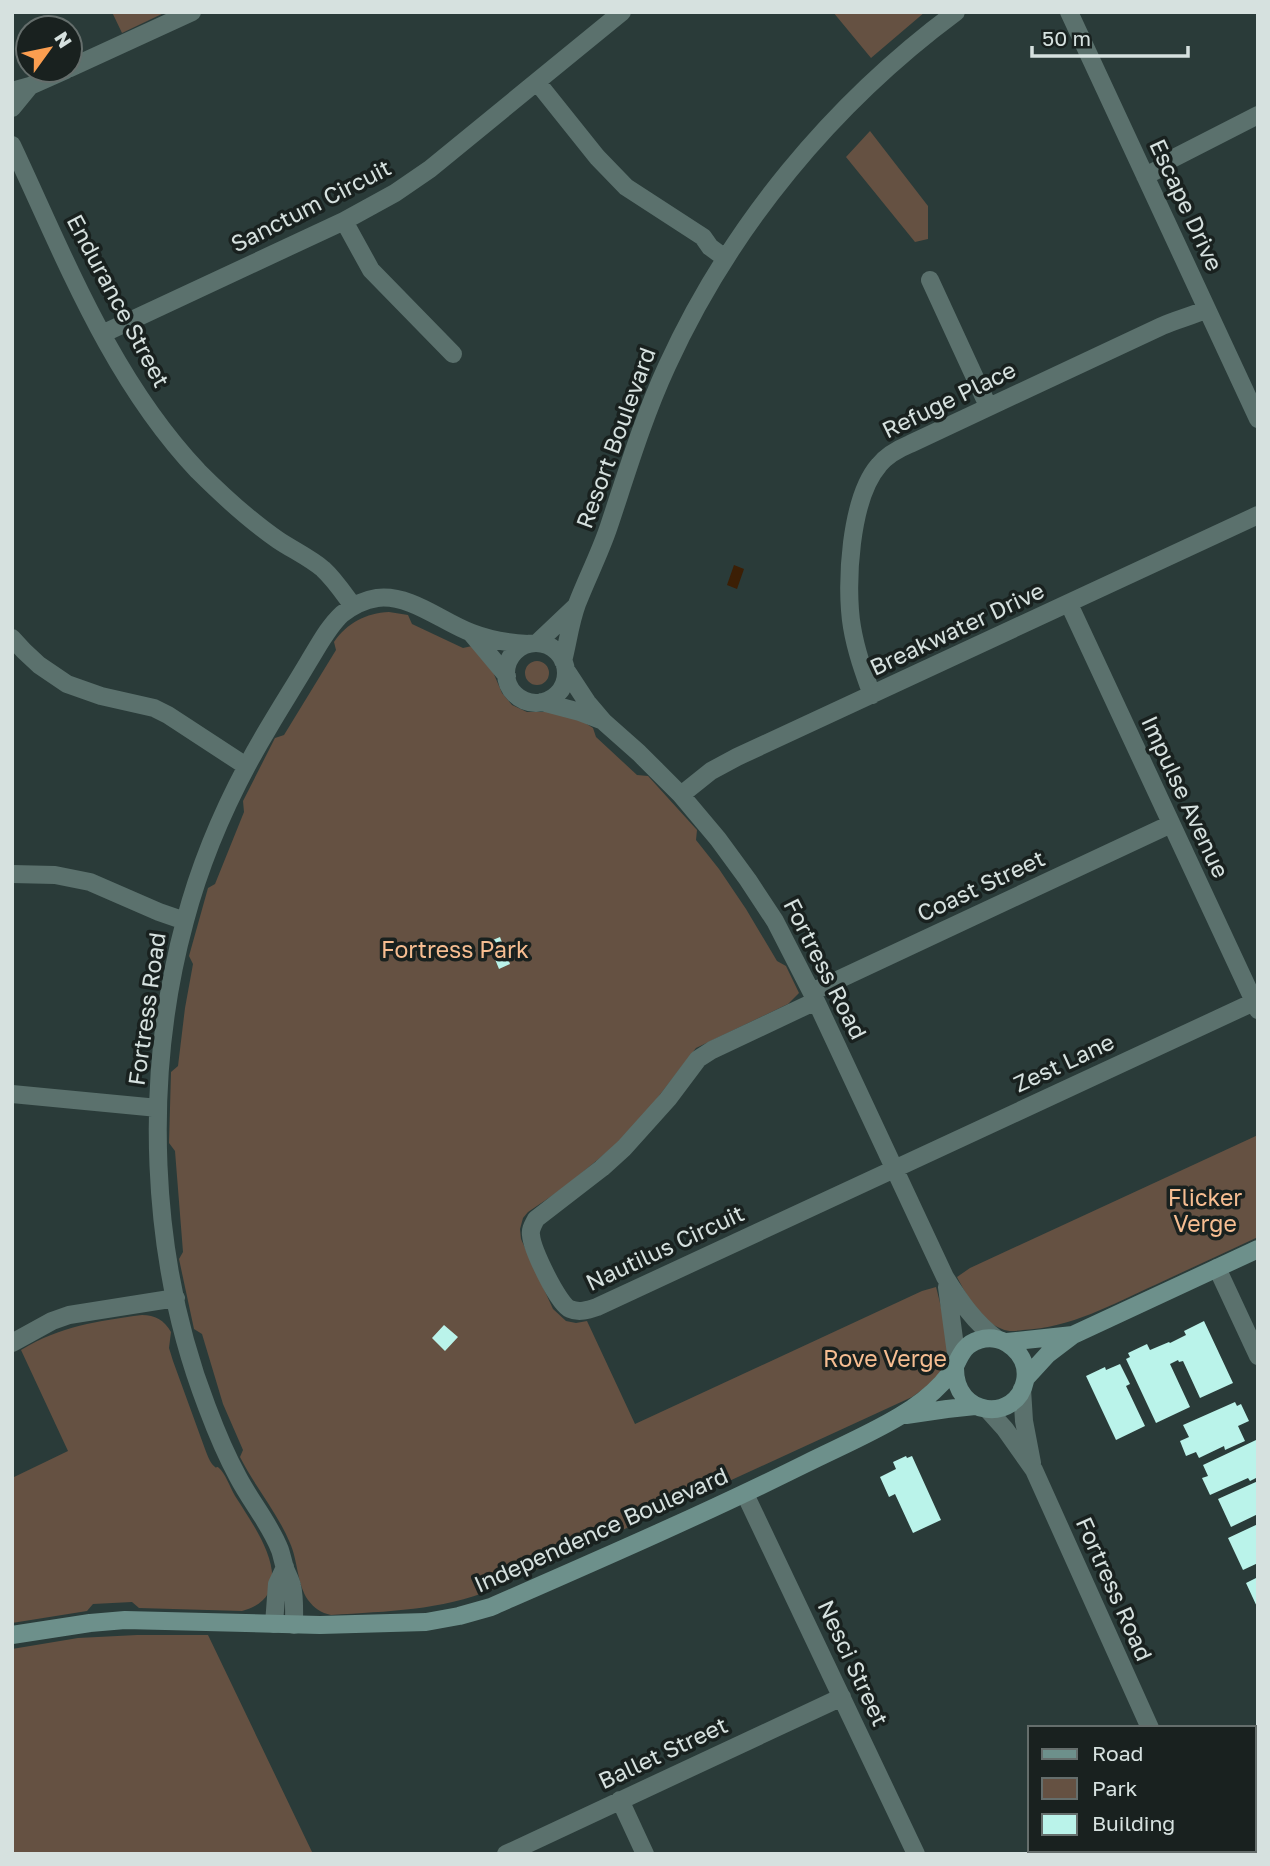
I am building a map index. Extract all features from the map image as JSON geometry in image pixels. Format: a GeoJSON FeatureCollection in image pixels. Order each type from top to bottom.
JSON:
{"type":"FeatureCollection","features":[{"type":"Feature","properties":{"kind":"street"},"geometry":{"type":"LineString","coordinates":[[84,62],[192,12]]}},
{"type":"Feature","properties":{"kind":"street","name":"Sanctum Circuit"},"geometry":{"type":"LineString","coordinates":[[102,334],[344,221],[413,182],[622,12]]}},
{"type":"Feature","properties":{"kind":"street","name":"Resort Boulevard"},"geometry":{"type":"LineString","coordinates":[[564,666],[577,604],[601,549],[632,453],[654,397],[684,332],[728,254],[782,180],[831,122],[903,54],[956,12]]}},
{"type":"Feature","properties":{"kind":"street","name":"Escape Drive"},"geometry":{"type":"LineString","coordinates":[[1069,12],[1258,419]]}},
{"type":"Feature","properties":{"kind":"street"},"geometry":{"type":"LineString","coordinates":[[537,82],[597,157],[626,187],[703,237],[710,247],[728,254]]}},
{"type":"Feature","properties":{"kind":"street"},"geometry":{"type":"LineString","coordinates":[[12,108],[21,89]]}},
{"type":"Feature","properties":{"kind":"street"},"geometry":{"type":"LineString","coordinates":[[1143,172],[1163,167],[1168,161],[1258,115]]}},
{"type":"Feature","properties":{"kind":"street","name":"Endurance Street"},"geometry":{"type":"LineString","coordinates":[[12,145],[102,334],[142,402],[199,472],[263,529],[323,570],[353,606]]}},
{"type":"Feature","properties":{"kind":"street"},"geometry":{"type":"LineString","coordinates":[[344,221],[371,270],[453,354]]}},
{"type":"Feature","properties":{"kind":"street"},"geometry":{"type":"LineString","coordinates":[[930,280],[988,406]]}},
{"type":"Feature","properties":{"kind":"street","name":"Refuge Place"},"geometry":{"type":"LineString","coordinates":[[872,695],[857,651],[849,602],[849,578],[854,533],[865,488],[878,466],[892,454],[988,406],[1184,316],[1190,317],[1205,306]]}},
{"type":"Feature","properties":{"kind":"street","name":"Breakwater Drive"},"geometry":{"type":"LineString","coordinates":[[681,795],[721,765],[1258,515]]}},
{"type":"Feature","properties":{"kind":"street"},"geometry":{"type":"LineString","coordinates":[[353,606],[378,598],[390,598],[429,612],[471,633],[501,641],[553,648],[564,666],[565,679],[562,687],[550,699],[542,702],[526,701],[518,697],[507,676],[471,633]]}},
{"type":"Feature","properties":{"kind":"street","name":"Resort Boulevard"},"geometry":{"type":"LineString","coordinates":[[533,644],[577,604]]}},
{"type":"Feature","properties":{"kind":"street","name":"Impulse Avenue"},"geometry":{"type":"LineString","coordinates":[[1069,604],[1256,1006]]}},
{"type":"Feature","properties":{"kind":"street","name":"Fortress Road"},"geometry":{"type":"LineString","coordinates":[[294,1625],[292,1584],[280,1550],[224,1449],[195,1373],[176,1298],[165,1237],[160,1189],[158,1108],[167,1010],[185,920],[213,840],[246,766],[332,624],[353,606]]}},
{"type":"Feature","properties":{"kind":"street"},"geometry":{"type":"LineString","coordinates":[[12,638],[39,664],[67,684],[101,696],[154,708],[246,766]]}},
{"type":"Feature","properties":{"kind":"street"},"geometry":{"type":"LineString","coordinates":[[507,676],[509,660],[521,648],[533,644]]}},
{"type":"Feature","properties":{"kind":"street","name":"Fortress Road"},"geometry":{"type":"LineString","coordinates":[[564,666],[587,702],[604,722],[681,795],[718,839],[775,921],[814,997],[945,1277],[981,1327],[1002,1340]]}},
{"type":"Feature","properties":{"kind":"street","name":"Fortress Road"},"geometry":{"type":"LineString","coordinates":[[542,702],[580,712],[604,722]]}},
{"type":"Feature","properties":{"kind":"street","name":"Coast Street"},"geometry":{"type":"LineString","coordinates":[[814,997],[1171,824]]}},
{"type":"Feature","properties":{"kind":"street"},"geometry":{"type":"LineString","coordinates":[[12,874],[55,875],[90,882],[155,911],[185,920]]}},
{"type":"Feature","properties":{"kind":"street","name":"Nautilus Circuit"},"geometry":{"type":"LineString","coordinates":[[814,997],[698,1059],[668,1099],[624,1148],[536,1219],[530,1232],[531,1239],[556,1296],[561,1303],[573,1310],[597,1307],[895,1168]]}},
{"type":"Feature","properties":{"kind":"street","name":"Zest Lane"},"geometry":{"type":"LineString","coordinates":[[895,1168],[1256,1006]]}},
{"type":"Feature","properties":{"kind":"street"},"geometry":{"type":"LineString","coordinates":[[12,1094],[158,1108]]}},
{"type":"Feature","properties":{"kind":"street"},"geometry":{"type":"LineString","coordinates":[[1073,1335],[977,1340],[961,1352],[956,1364],[955,1379],[958,1390],[965,1400],[981,1408],[998,1409],[1008,1405],[1048,1354],[1073,1335],[1258,1248]]}},
{"type":"Feature","properties":{"kind":"street"},"geometry":{"type":"LineString","coordinates":[[1217,1268],[1258,1356]]}},
{"type":"Feature","properties":{"kind":"street","name":"Fortress Road"},"geometry":{"type":"LineString","coordinates":[[945,1277],[951,1305],[956,1364]]}},
{"type":"Feature","properties":{"kind":"street"},"geometry":{"type":"LineString","coordinates":[[12,1343],[52,1321],[69,1315],[176,1298]]}},
{"type":"Feature","properties":{"kind":"street"},"geometry":{"type":"LineString","coordinates":[[1002,1340],[1016,1349],[1022,1357],[1025,1367],[1024,1383]]}},
{"type":"Feature","properties":{"kind":"street","name":"Independence Boulevard"},"geometry":{"type":"LineString","coordinates":[[12,1635],[125,1620],[294,1625],[426,1622],[491,1607],[745,1494],[899,1416],[942,1383],[956,1364]]}},
{"type":"Feature","properties":{"kind":"street","name":"Fortress Road"},"geometry":{"type":"LineString","coordinates":[[1024,1383],[1024,1421],[1034,1470]]}},
{"type":"Feature","properties":{"kind":"street","name":"Fortress Road"},"geometry":{"type":"LineString","coordinates":[[981,1408],[1005,1429],[1034,1470],[1149,1726]]}},
{"type":"Feature","properties":{"kind":"street","name":"Independence Boulevard"},"geometry":{"type":"LineString","coordinates":[[899,1416],[947,1409],[981,1408]]}},
{"type":"Feature","properties":{"kind":"street","name":"Nesci Street"},"geometry":{"type":"LineString","coordinates":[[745,1494],[916,1854]]}},
{"type":"Feature","properties":{"kind":"street"},"geometry":{"type":"LineString","coordinates":[[274,1624],[277,1584],[285,1567]]}},
{"type":"Feature","properties":{"kind":"street","name":"Ballet Street"},"geometry":{"type":"LineString","coordinates":[[506,1854],[842,1697]]}},
{"type":"Feature","properties":{"kind":"street"},"geometry":{"type":"LineString","coordinates":[[620,1800],[645,1854]]}},
{"type":"Feature","properties":{"kind":"green space"},"geometry":{"type":"Polygon","coordinates":[[[112,12],[166,12],[122,33],[112,12]]]}},
{"type":"Feature","properties":{"kind":"green space"},"geometry":{"type":"Polygon","coordinates":[[[833,12],[925,12],[871,58],[833,12]]]}},
{"type":"Feature","properties":{"kind":"green space"},"geometry":{"type":"Polygon","coordinates":[[[870,131],[928,206],[928,239],[915,242],[846,157],[870,131]]]}},
{"type":"Feature","properties":{"kind":"green space","name":"Fortress Park"},"geometry":{"type":"Polygon","coordinates":[[[389,612],[408,615],[412,624],[463,648],[472,646],[493,672],[502,693],[512,705],[527,712],[556,712],[579,719],[593,728],[596,737],[637,775],[648,776],[697,830],[696,840],[746,909],[777,961],[786,966],[799,993],[788,1004],[696,1048],[645,1114],[612,1148],[523,1218],[521,1239],[553,1309],[566,1321],[587,1321],[635,1424],[922,1291],[936,1287],[947,1352],[944,1366],[927,1386],[912,1397],[494,1589],[434,1606],[331,1615],[315,1608],[304,1594],[293,1550],[240,1457],[243,1450],[223,1404],[202,1334],[194,1329],[179,1259],[183,1252],[175,1151],[169,1143],[171,1072],[178,1066],[193,964],[189,956],[208,888],[215,884],[244,812],[243,801],[275,738],[284,735],[336,650],[334,642],[339,635],[358,620],[389,612]]]}},
{"type":"Feature","properties":{"kind":"green space"},"geometry":{"type":"Polygon","coordinates":[[[537,661],[548,668],[549,673],[542,684],[537,685],[526,678],[525,673],[532,662],[537,661]]]}},
{"type":"Feature","properties":{"kind":"green space","name":"Flicker Verge"},"geometry":{"type":"Polygon","coordinates":[[[1258,1135],[1258,1237],[1107,1307],[1074,1320],[1040,1328],[1009,1331],[994,1325],[975,1307],[957,1277],[970,1268],[1258,1135]]]}},
{"type":"Feature","properties":{"kind":"green space"},"geometry":{"type":"Polygon","coordinates":[[[142,1315],[159,1319],[171,1332],[169,1348],[208,1457],[225,1476],[270,1560],[270,1591],[260,1603],[242,1611],[139,1608],[132,1602],[93,1604],[87,1611],[12,1623],[12,1478],[68,1451],[21,1350],[65,1330],[94,1322],[142,1315]]]}},
{"type":"Feature","properties":{"kind":"green space"},"geometry":{"type":"Polygon","coordinates":[[[208,1635],[313,1854],[12,1854],[12,1649],[78,1638],[208,1635]]]}},
{"type":"Feature","properties":{"kind":"shaded area"},"geometry":{"type":"Polygon","coordinates":[[[734,565],[744,569],[737,589],[727,585],[734,565]]]}},
{"type":"Feature","properties":{"kind":"building"},"geometry":{"type":"Polygon","coordinates":[[[500,937],[510,964],[499,969],[488,942],[500,937]]]}},
{"type":"Feature","properties":{"kind":"building"},"geometry":{"type":"Polygon","coordinates":[[[1204,1321],[1233,1383],[1200,1398],[1183,1361],[1170,1364],[1190,1407],[1156,1423],[1126,1359],[1130,1357],[1128,1353],[1147,1344],[1150,1350],[1170,1343],[1186,1335],[1184,1331],[1204,1321]]]}},
{"type":"Feature","properties":{"kind":"building"},"geometry":{"type":"Polygon","coordinates":[[[444,1325],[458,1337],[445,1351],[432,1338],[444,1325]]]}},
{"type":"Feature","properties":{"kind":"building"},"geometry":{"type":"Polygon","coordinates":[[[1120,1364],[1130,1384],[1126,1386],[1145,1426],[1116,1440],[1086,1376],[1105,1367],[1106,1370],[1120,1364]]]}},
{"type":"Feature","properties":{"kind":"building"},"geometry":{"type":"Polygon","coordinates":[[[1235,1402],[1237,1406],[1241,1404],[1249,1421],[1238,1426],[1245,1441],[1225,1450],[1224,1446],[1199,1458],[1196,1452],[1186,1456],[1180,1441],[1189,1437],[1183,1425],[1235,1402]]]}},
{"type":"Feature","properties":{"kind":"building"},"geometry":{"type":"Polygon","coordinates":[[[1256,1440],[1258,1477],[1250,1481],[1248,1478],[1210,1495],[1202,1478],[1208,1476],[1203,1465],[1256,1440]]]}},
{"type":"Feature","properties":{"kind":"building"},"geometry":{"type":"Polygon","coordinates":[[[912,1456],[941,1520],[913,1533],[895,1494],[889,1497],[880,1477],[896,1469],[893,1462],[912,1456]]]}},
{"type":"Feature","properties":{"kind":"building"},"geometry":{"type":"Polygon","coordinates":[[[1258,1481],[1258,1514],[1231,1527],[1218,1499],[1258,1481]]]}},
{"type":"Feature","properties":{"kind":"building"},"geometry":{"type":"Polygon","coordinates":[[[1258,1524],[1258,1563],[1243,1570],[1228,1538],[1258,1524]]]}},
{"type":"Feature","properties":{"kind":"building"},"geometry":{"type":"Polygon","coordinates":[[[1258,1577],[1258,1609],[1246,1583],[1258,1577]]]}},
{"type":"Feature","properties":{"kind":"park label","name":"Rove Verge"},"geometry":{"type":"Point","coordinates":[885,1359]}}]}
